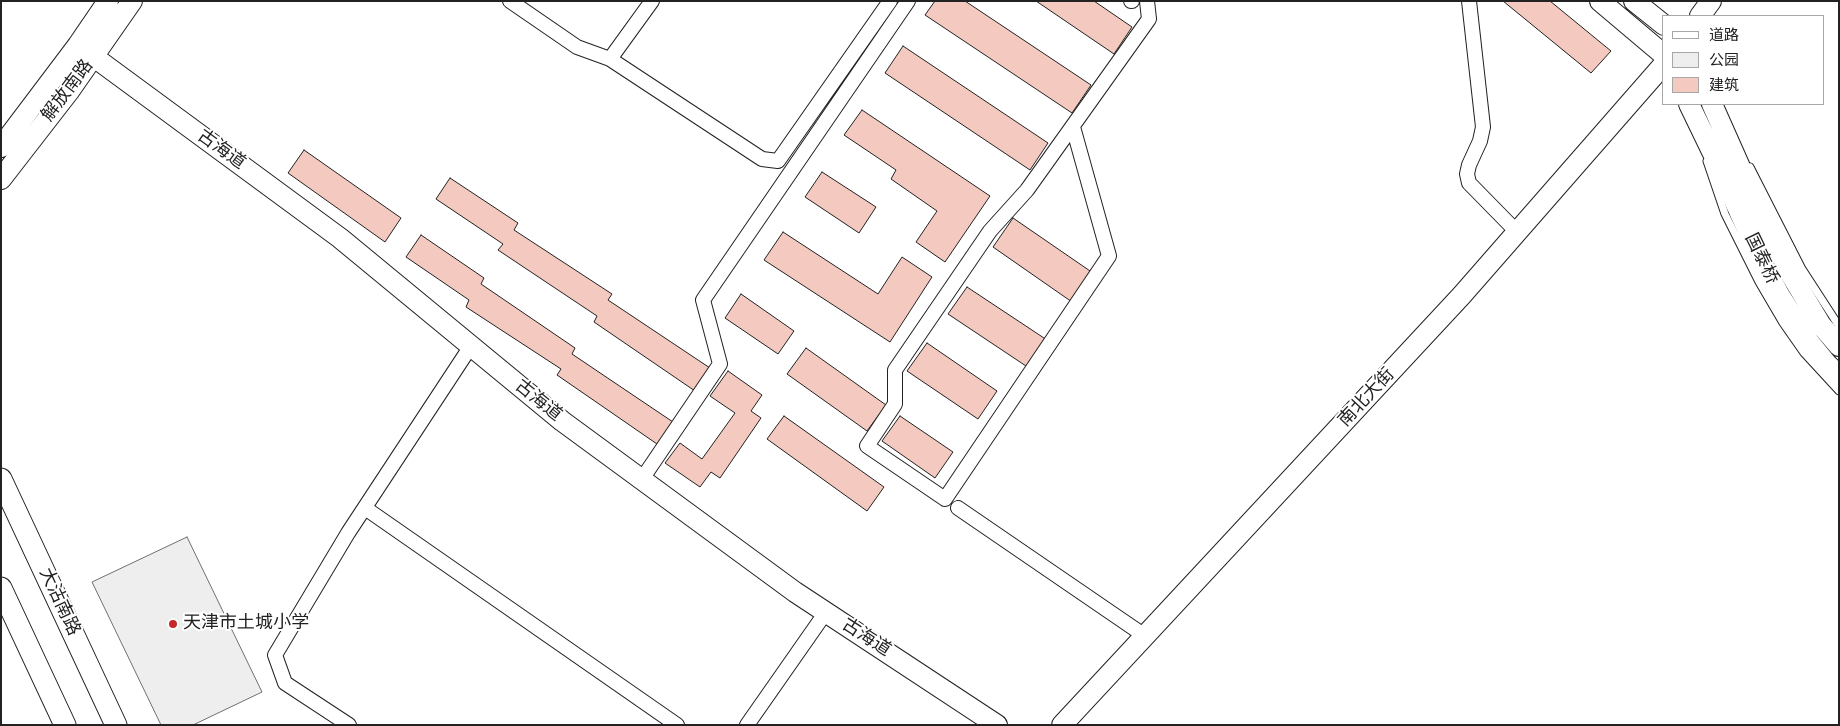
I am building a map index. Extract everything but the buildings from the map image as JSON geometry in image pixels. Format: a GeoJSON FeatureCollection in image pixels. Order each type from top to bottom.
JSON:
{"type":"FeatureCollection","features":[{"type":"Feature","properties":{"kind":"main road","name":"大沽南路"},"geometry":{"type":"LineString","coordinates":[[1,479],[116,725]]}},
{"type":"Feature","properties":{"kind":"main road"},"geometry":{"type":"LineString","coordinates":[[1,588],[65,725]]}},
{"type":"Feature","properties":{"kind":"street","name":"解放南路"},"geometry":{"type":"LineString","coordinates":[[1,147],[78,45],[108,1]]}},
{"type":"Feature","properties":{"kind":"street","name":"解放南路"},"geometry":{"type":"LineString","coordinates":[[1,179],[30,144],[94,57],[132,1]]}},
{"type":"Feature","properties":{"kind":"street"},"geometry":{"type":"LineString","coordinates":[[510,1],[577,47],[610,59],[762,160],[778,161],[890,1]]}},
{"type":"Feature","properties":{"kind":"street"},"geometry":{"type":"LineString","coordinates":[[610,59],[652,1]]}},
{"type":"Feature","properties":{"kind":"street"},"geometry":{"type":"LineString","coordinates":[[642,480],[720,364],[703,300],[908,1]]}},
{"type":"Feature","properties":{"kind":"street"},"geometry":{"type":"LineString","coordinates":[[1073,126],[1109,256],[944,499],[867,446],[895,404],[895,370],[990,231],[1027,190],[1149,19],[1147,1]]}},
{"type":"Feature","properties":{"kind":"street"},"geometry":{"type":"LineString","coordinates":[[1469,1],[1483,127],[1480,141],[1467,174],[1469,183],[1518,233]]}},
{"type":"Feature","properties":{"kind":"street"},"geometry":{"type":"LineString","coordinates":[[1600,1],[1662,52]]}},
{"type":"Feature","properties":{"kind":"street"},"geometry":{"type":"LineString","coordinates":[[1634,1],[1662,23]]}},
{"type":"Feature","properties":{"kind":"street"},"geometry":{"type":"LineString","coordinates":[[1701,15],[1710,1]]}},
{"type":"Feature","properties":{"kind":"street","name":"古海道"},"geometry":{"type":"LineString","coordinates":[[94,57],[340,238],[562,421],[795,592],[997,725]]}},
{"type":"Feature","properties":{"kind":"street","name":"南北大街"},"geometry":{"type":"LineString","coordinates":[[1062,725],[1518,233],[1662,66]]}},
{"type":"Feature","properties":{"kind":"street","name":"国泰桥"},"geometry":{"type":"LineString","coordinates":[[1689,105],[1780,296],[1809,342],[1839,376]]}},
{"type":"Feature","properties":{"kind":"street","name":"国泰桥"},"geometry":{"type":"LineString","coordinates":[[1712,105],[1760,212],[1790,273],[1821,325],[1839,346]]}},
{"type":"Feature","properties":{"kind":"street"},"geometry":{"type":"LineString","coordinates":[[349,725],[285,683],[275,655],[365,508],[471,346]]}},
{"type":"Feature","properties":{"kind":"street"},"geometry":{"type":"LineString","coordinates":[[365,508],[677,725]]}},
{"type":"Feature","properties":{"kind":"street"},"geometry":{"type":"LineString","coordinates":[[958,508],[1145,636]]}},
{"type":"Feature","properties":{"kind":"street"},"geometry":{"type":"LineString","coordinates":[[747,725],[826,612]]}},
{"type":"Feature","properties":{"kind":"lane"},"geometry":{"type":"LineString","coordinates":[[1722,126],[1749,164],[1802,269],[1839,326]]}},
{"type":"Feature","properties":{"kind":"lane"},"geometry":{"type":"LineString","coordinates":[[1701,131],[1713,182],[1725,214],[1759,282],[1804,353],[1839,391]]}},
{"type":"Feature","properties":{"kind":"green space","name":"天津市土城小学"},"geometry":{"type":"Polygon","coordinates":[[[187,537],[262,692],[193,725],[161,725],[92,582],[187,537]]]}},
{"type":"Feature","properties":{"kind":"place","name":"天津市土城小学"},"geometry":{"type":"Point","coordinates":[173,624]}}]}
